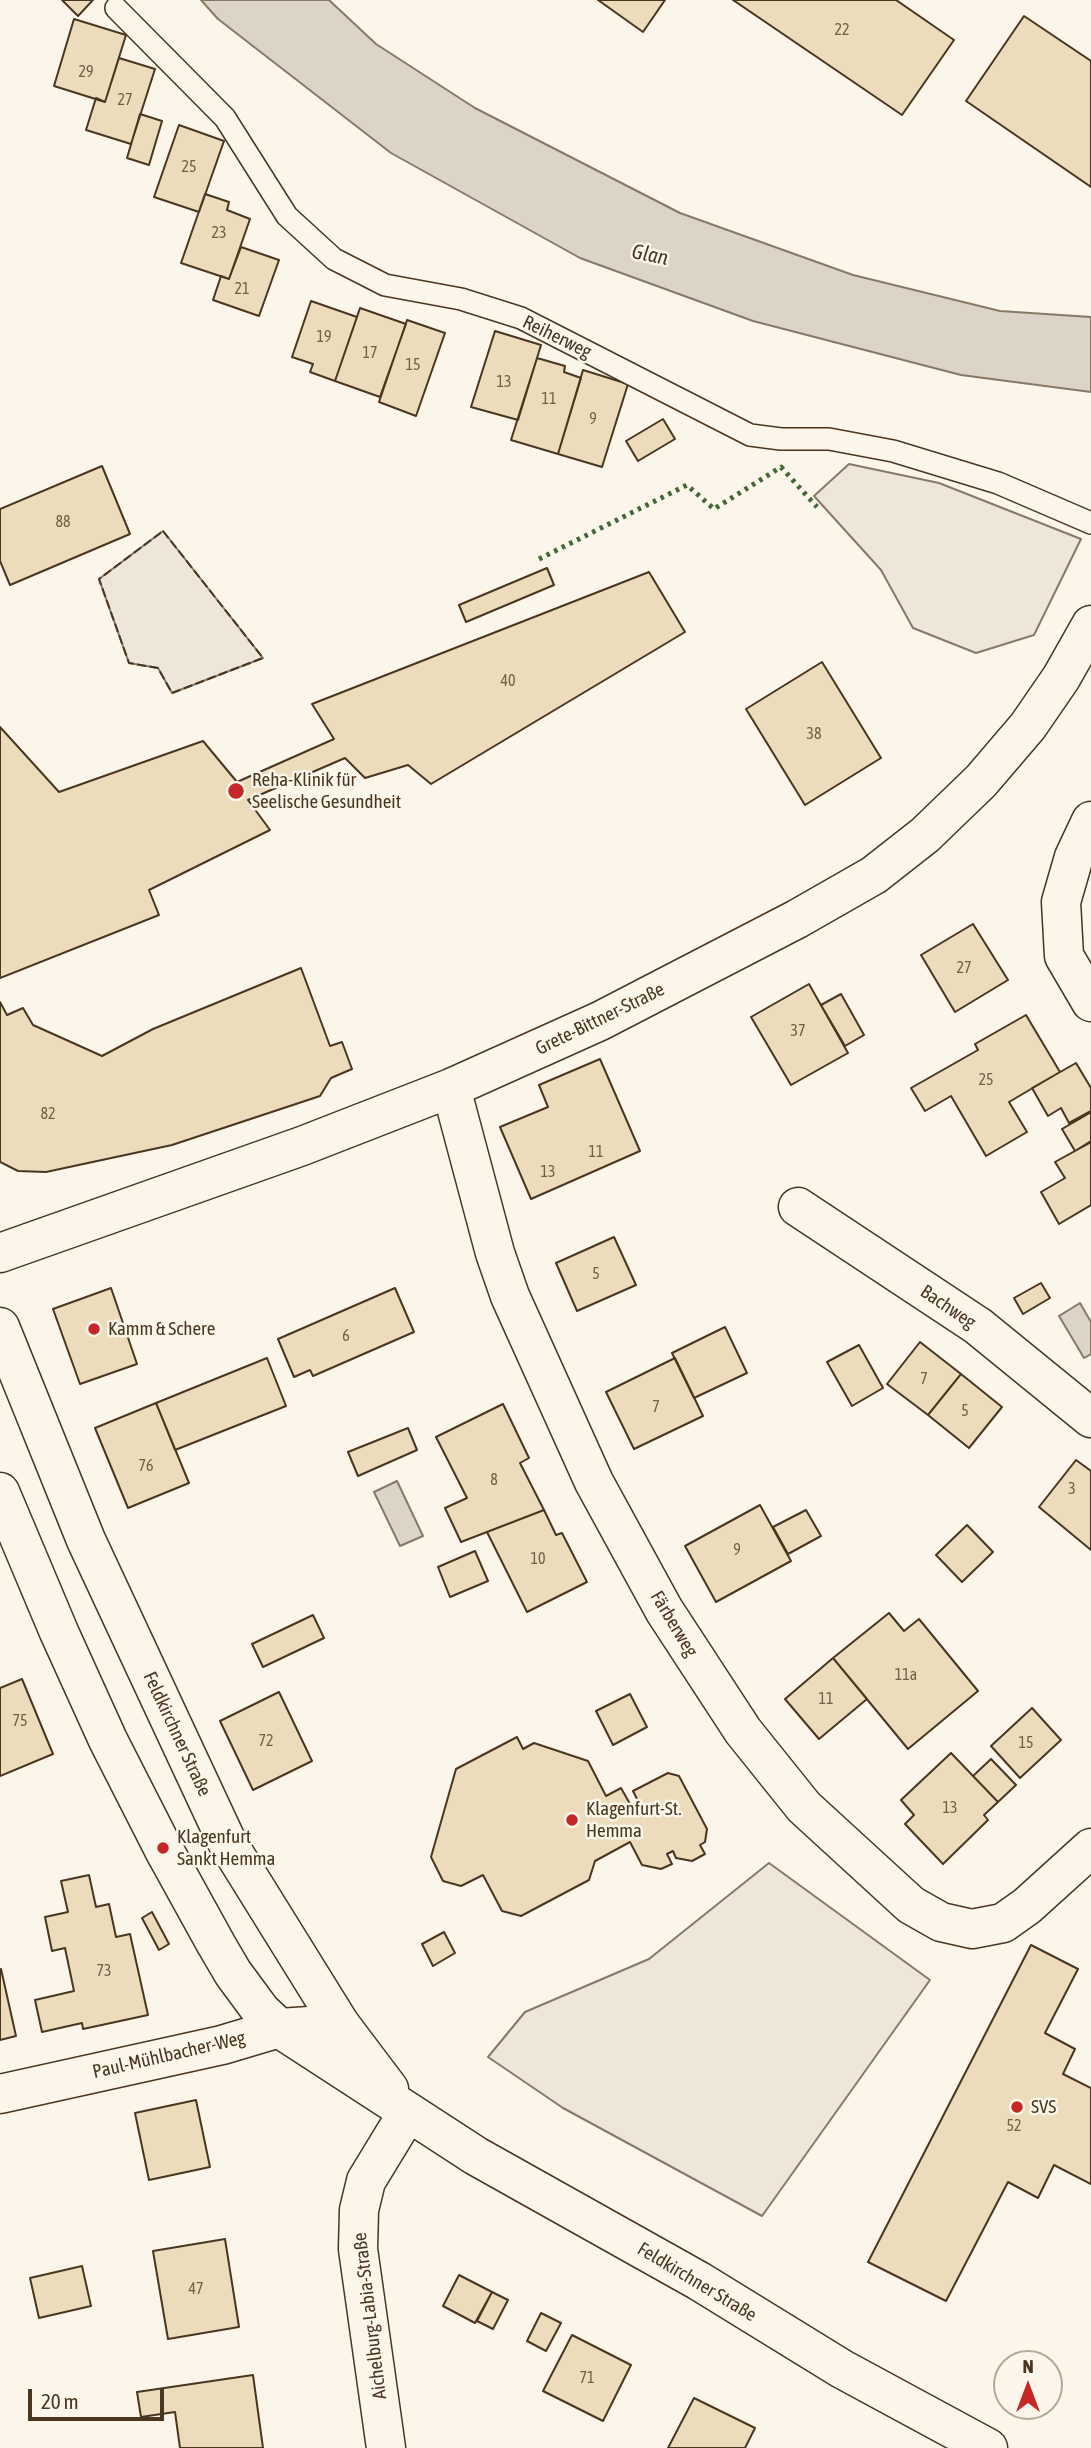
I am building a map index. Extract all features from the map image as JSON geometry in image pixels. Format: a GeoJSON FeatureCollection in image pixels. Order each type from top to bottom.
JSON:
{"type":"FeatureCollection","features":[{"type":"Feature","properties":{"kind":"street","name":"Grete-Bittner-Straße"},"geometry":{"type":"LineString","coordinates":[[0,1253],[302,1146],[451,1088],[600,1021],[797,919],[874,875],[925,835],[981,781],[1028,726],[1061,678],[1091,625]]}},
{"type":"Feature","properties":{"kind":"street"},"geometry":{"type":"LineString","coordinates":[[1091,821],[1074,857],[1061,902],[1064,956],[1091,1002]]}},
{"type":"Feature","properties":{"kind":"street","name":"Färberweg"},"geometry":{"type":"LineString","coordinates":[[451,1088],[492,1242],[510,1296],[594,1482],[664,1610],[743,1731],[804,1807],[911,1905],[941,1922],[972,1929],[1003,1923],[1027,1906],[1091,1848]]}},
{"type":"Feature","properties":{"kind":"street","name":"Bachweg"},"geometry":{"type":"LineString","coordinates":[[798,1207],[978,1326],[1091,1418]]}},
{"type":"Feature","properties":{"kind":"street","name":"Feldkirchner Straße"},"geometry":{"type":"LineString","coordinates":[[0,1327],[86,1540],[227,1842],[340,2024],[408,2112]]}},
{"type":"Feature","properties":{"kind":"street","name":"Feldkirchner Straße"},"geometry":{"type":"LineString","coordinates":[[0,1492],[108,1740],[163,1848],[251,2001],[279,2028],[476,2156],[699,2281],[797,2343],[988,2448]]}},
{"type":"Feature","properties":{"kind":"street","name":"Paul-Mühlbacher-Weg"},"geometry":{"type":"LineString","coordinates":[[0,2094],[222,2045],[279,2028],[340,2024]]}},
{"type":"Feature","properties":{"kind":"street","name":"Aichelburg-Labia-Straße"},"geometry":{"type":"LineString","coordinates":[[386,2448],[358,2249],[359,2210],[366,2181],[408,2112]]}},
{"type":"Feature","properties":{"kind":"lane","name":"Reiherweg"},"geometry":{"type":"LineString","coordinates":[[116,8],[225,118],[287,216],[334,259],[385,285],[461,299],[521,318],[750,435],[781,439],[829,439],[893,452],[998,484],[1091,523]]}},
{"type":"Feature","properties":{"kind":"shaded area"},"geometry":{"type":"Polygon","coordinates":[[[849,464],[939,483],[1081,539],[1034,635],[976,653],[913,628],[881,570],[814,496],[849,464]]]}},
{"type":"Feature","properties":{"kind":"shaded area"},"geometry":{"type":"Polygon","coordinates":[[[163,531],[263,658],[172,693],[158,668],[129,663],[99,579],[163,531]]]}},
{"type":"Feature","properties":{"kind":"shaded area"},"geometry":{"type":"Polygon","coordinates":[[[769,1863],[930,1980],[762,2216],[563,2108],[488,2057],[525,2012],[649,1959],[769,1863]]]}},
{"type":"Feature","properties":{"kind":"water","name":"Glan"},"geometry":{"type":"Polygon","coordinates":[[[201,0],[329,0],[376,44],[475,108],[680,213],[853,275],[1000,311],[1091,317],[1091,392],[961,375],[753,321],[580,258],[391,153],[218,19],[201,0]]]}},
{"type":"Feature","properties":{"kind":"water"},"geometry":{"type":"Polygon","coordinates":[[[1080,1303],[1091,1322],[1091,1354],[1084,1358],[1059,1316],[1080,1303]]]}},
{"type":"Feature","properties":{"kind":"water"},"geometry":{"type":"Polygon","coordinates":[[[397,1481],[423,1536],[400,1546],[374,1492],[397,1481]]]}},
{"type":"Feature","properties":{"kind":"building"},"geometry":{"type":"Polygon","coordinates":[[[62,0],[93,0],[78,16],[62,0]]]}},
{"type":"Feature","properties":{"kind":"building"},"geometry":{"type":"Polygon","coordinates":[[[598,0],[665,0],[643,32],[598,0]]]}},
{"type":"Feature","properties":{"kind":"building"},"geometry":{"type":"Polygon","coordinates":[[[733,0],[896,0],[954,40],[902,115],[733,0]]]}},
{"type":"Feature","properties":{"kind":"building"},"geometry":{"type":"Polygon","coordinates":[[[1024,16],[1091,61],[1091,187],[966,101],[1024,16]]]}},
{"type":"Feature","properties":{"kind":"building"},"geometry":{"type":"Polygon","coordinates":[[[74,19],[126,35],[105,102],[54,86],[74,19]]]}},
{"type":"Feature","properties":{"kind":"building"},"geometry":{"type":"Polygon","coordinates":[[[119,58],[155,69],[131,144],[86,130],[96,98],[105,102],[119,58]]]}},
{"type":"Feature","properties":{"kind":"building"},"geometry":{"type":"Polygon","coordinates":[[[140,114],[162,121],[149,165],[127,158],[140,114]]]}},
{"type":"Feature","properties":{"kind":"building"},"geometry":{"type":"Polygon","coordinates":[[[179,125],[224,141],[199,212],[154,197],[179,125]]]}},
{"type":"Feature","properties":{"kind":"building"},"geometry":{"type":"Polygon","coordinates":[[[205,194],[229,202],[227,210],[250,219],[229,279],[181,263],[205,194]]]}},
{"type":"Feature","properties":{"kind":"building"},"geometry":{"type":"Polygon","coordinates":[[[241,247],[279,260],[259,316],[213,300],[221,276],[229,279],[241,247]]]}},
{"type":"Feature","properties":{"kind":"building"},"geometry":{"type":"Polygon","coordinates":[[[311,301],[357,317],[335,381],[310,372],[313,364],[292,357],[311,301]]]}},
{"type":"Feature","properties":{"kind":"building"},"geometry":{"type":"Polygon","coordinates":[[[360,308],[406,324],[380,397],[335,381],[360,308]]]}},
{"type":"Feature","properties":{"kind":"building"},"geometry":{"type":"Polygon","coordinates":[[[407,320],[445,333],[416,416],[379,402],[407,320]]]}},
{"type":"Feature","properties":{"kind":"building"},"geometry":{"type":"Polygon","coordinates":[[[495,331],[541,345],[518,420],[471,407],[495,331]]]}},
{"type":"Feature","properties":{"kind":"building"},"geometry":{"type":"Polygon","coordinates":[[[537,358],[565,366],[564,372],[581,378],[558,454],[511,440],[537,358]]]}},
{"type":"Feature","properties":{"kind":"building"},"geometry":{"type":"Polygon","coordinates":[[[583,370],[628,384],[602,467],[558,454],[583,370]]]}},
{"type":"Feature","properties":{"kind":"building"},"geometry":{"type":"Polygon","coordinates":[[[663,419],[675,439],[638,461],[626,441],[663,419]]]}},
{"type":"Feature","properties":{"kind":"building"},"geometry":{"type":"Polygon","coordinates":[[[102,466],[130,534],[10,585],[0,561],[0,509],[102,466]]]}},
{"type":"Feature","properties":{"kind":"building"},"geometry":{"type":"Polygon","coordinates":[[[547,568],[554,585],[466,622],[459,605],[547,568]]]}},
{"type":"Feature","properties":{"kind":"building"},"geometry":{"type":"Polygon","coordinates":[[[649,572],[685,632],[431,784],[408,765],[365,778],[345,758],[248,800],[270,830],[149,890],[159,915],[0,978],[0,727],[59,792],[203,741],[237,782],[334,739],[312,704],[649,572]]]}},
{"type":"Feature","properties":{"kind":"building"},"geometry":{"type":"Polygon","coordinates":[[[822,662],[881,758],[805,805],[746,709],[822,662]]]}},
{"type":"Feature","properties":{"kind":"building"},"geometry":{"type":"Polygon","coordinates":[[[973,924],[1008,980],[955,1012],[921,955],[973,924]]]}},
{"type":"Feature","properties":{"kind":"building"},"geometry":{"type":"Polygon","coordinates":[[[301,968],[330,1046],[342,1042],[352,1069],[331,1078],[320,1096],[172,1145],[46,1172],[18,1171],[0,1162],[0,1002],[7,1015],[23,1008],[33,1025],[102,1056],[153,1029],[301,968]]]}},
{"type":"Feature","properties":{"kind":"building"},"geometry":{"type":"Polygon","coordinates":[[[809,984],[848,1053],[791,1085],[751,1017],[809,984]]]}},
{"type":"Feature","properties":{"kind":"building"},"geometry":{"type":"Polygon","coordinates":[[[841,994],[864,1035],[845,1046],[821,1005],[841,994]]]}},
{"type":"Feature","properties":{"kind":"building"},"geometry":{"type":"Polygon","coordinates":[[[1026,1015],[1060,1072],[1009,1102],[1027,1132],[986,1156],[951,1096],[925,1111],[911,1088],[978,1050],[975,1044],[1026,1015]]]}},
{"type":"Feature","properties":{"kind":"building"},"geometry":{"type":"Polygon","coordinates":[[[600,1059],[640,1151],[531,1199],[500,1127],[548,1107],[539,1085],[600,1059]]]}},
{"type":"Feature","properties":{"kind":"building"},"geometry":{"type":"Polygon","coordinates":[[[1076,1063],[1091,1088],[1091,1111],[1069,1123],[1061,1108],[1048,1116],[1032,1088],[1076,1063]]]}},
{"type":"Feature","properties":{"kind":"building"},"geometry":{"type":"Polygon","coordinates":[[[1091,1112],[1091,1141],[1075,1151],[1062,1129],[1091,1112]]]}},
{"type":"Feature","properties":{"kind":"building"},"geometry":{"type":"Polygon","coordinates":[[[1091,1142],[1091,1205],[1059,1224],[1041,1192],[1065,1178],[1055,1162],[1091,1142]]]}},
{"type":"Feature","properties":{"kind":"building"},"geometry":{"type":"Polygon","coordinates":[[[614,1237],[636,1285],[577,1311],[556,1263],[614,1237]]]}},
{"type":"Feature","properties":{"kind":"building"},"geometry":{"type":"Polygon","coordinates":[[[1041,1283],[1050,1298],[1023,1314],[1014,1298],[1041,1283]]]}},
{"type":"Feature","properties":{"kind":"building"},"geometry":{"type":"Polygon","coordinates":[[[111,1288],[137,1364],[80,1384],[53,1309],[111,1288]]]}},
{"type":"Feature","properties":{"kind":"building"},"geometry":{"type":"Polygon","coordinates":[[[395,1288],[414,1332],[313,1376],[310,1370],[294,1377],[278,1339],[395,1288]]]}},
{"type":"Feature","properties":{"kind":"building"},"geometry":{"type":"Polygon","coordinates":[[[725,1327],[747,1373],[694,1398],[672,1353],[725,1327]]]}},
{"type":"Feature","properties":{"kind":"building"},"geometry":{"type":"Polygon","coordinates":[[[920,1342],[961,1374],[928,1415],[887,1384],[920,1342]]]}},
{"type":"Feature","properties":{"kind":"building"},"geometry":{"type":"Polygon","coordinates":[[[859,1345],[883,1388],[852,1406],[827,1362],[859,1345]]]}},
{"type":"Feature","properties":{"kind":"building"},"geometry":{"type":"Polygon","coordinates":[[[267,1358],[286,1406],[175,1450],[156,1403],[267,1358]]]}},
{"type":"Feature","properties":{"kind":"building"},"geometry":{"type":"Polygon","coordinates":[[[675,1358],[703,1416],[634,1449],[606,1392],[675,1358]]]}},
{"type":"Feature","properties":{"kind":"building"},"geometry":{"type":"Polygon","coordinates":[[[961,1374],[1002,1407],[969,1448],[928,1415],[961,1374]]]}},
{"type":"Feature","properties":{"kind":"building"},"geometry":{"type":"Polygon","coordinates":[[[156,1403],[189,1483],[128,1508],[95,1428],[156,1403]]]}},
{"type":"Feature","properties":{"kind":"building"},"geometry":{"type":"Polygon","coordinates":[[[503,1404],[529,1458],[520,1463],[544,1510],[461,1542],[445,1508],[467,1498],[436,1437],[503,1404]]]}},
{"type":"Feature","properties":{"kind":"building"},"geometry":{"type":"Polygon","coordinates":[[[408,1428],[417,1450],[358,1476],[348,1452],[408,1428]]]}},
{"type":"Feature","properties":{"kind":"building"},"geometry":{"type":"Polygon","coordinates":[[[1076,1460],[1091,1471],[1091,1550],[1039,1507],[1076,1460]]]}},
{"type":"Feature","properties":{"kind":"building"},"geometry":{"type":"Polygon","coordinates":[[[760,1505],[791,1561],[716,1602],[685,1546],[760,1505]]]}},
{"type":"Feature","properties":{"kind":"building"},"geometry":{"type":"Polygon","coordinates":[[[544,1510],[556,1535],[562,1533],[587,1582],[527,1612],[487,1532],[544,1510]]]}},
{"type":"Feature","properties":{"kind":"building"},"geometry":{"type":"Polygon","coordinates":[[[806,1510],[821,1536],[788,1554],[773,1527],[806,1510]]]}},
{"type":"Feature","properties":{"kind":"building"},"geometry":{"type":"Polygon","coordinates":[[[967,1525],[993,1552],[962,1582],[936,1555],[967,1525]]]}},
{"type":"Feature","properties":{"kind":"building"},"geometry":{"type":"Polygon","coordinates":[[[475,1551],[488,1581],[450,1597],[438,1567],[475,1551]]]}},
{"type":"Feature","properties":{"kind":"building"},"geometry":{"type":"Polygon","coordinates":[[[889,1613],[904,1631],[919,1619],[978,1691],[908,1749],[833,1658],[889,1613]]]}},
{"type":"Feature","properties":{"kind":"building"},"geometry":{"type":"Polygon","coordinates":[[[313,1615],[324,1638],[263,1667],[252,1644],[313,1615]]]}},
{"type":"Feature","properties":{"kind":"building"},"geometry":{"type":"Polygon","coordinates":[[[833,1658],[867,1699],[819,1739],[785,1699],[833,1658]]]}},
{"type":"Feature","properties":{"kind":"building"},"geometry":{"type":"Polygon","coordinates":[[[22,1679],[53,1754],[0,1776],[0,1688],[22,1679]]]}},
{"type":"Feature","properties":{"kind":"building"},"geometry":{"type":"Polygon","coordinates":[[[279,1692],[312,1761],[253,1790],[220,1721],[279,1692]]]}},
{"type":"Feature","properties":{"kind":"building"},"geometry":{"type":"Polygon","coordinates":[[[630,1694],[647,1727],[613,1745],[596,1711],[630,1694]]]}},
{"type":"Feature","properties":{"kind":"building"},"geometry":{"type":"Polygon","coordinates":[[[1032,1708],[1061,1740],[1020,1778],[991,1746],[1032,1708]]]}},
{"type":"Feature","properties":{"kind":"building","name":"Klagenfurt-St. Hemma"},"geometry":{"type":"Polygon","coordinates":[[[517,1737],[523,1749],[534,1743],[588,1761],[606,1796],[621,1788],[634,1811],[641,1807],[633,1791],[668,1773],[679,1776],[707,1829],[705,1842],[700,1845],[705,1854],[692,1861],[676,1858],[673,1851],[667,1854],[672,1864],[661,1869],[642,1865],[630,1842],[595,1861],[589,1880],[521,1916],[502,1911],[483,1875],[461,1886],[443,1881],[431,1857],[456,1769],[517,1737]]]}},
{"type":"Feature","properties":{"kind":"building"},"geometry":{"type":"Polygon","coordinates":[[[951,1753],[998,1802],[984,1815],[988,1820],[943,1864],[905,1824],[914,1815],[901,1800],[951,1753]]]}},
{"type":"Feature","properties":{"kind":"building"},"geometry":{"type":"Polygon","coordinates":[[[991,1759],[1016,1785],[998,1802],[973,1776],[991,1759]]]}},
{"type":"Feature","properties":{"kind":"building"},"geometry":{"type":"Polygon","coordinates":[[[89,1875],[96,1907],[109,1904],[116,1937],[130,1934],[148,2015],[83,2029],[82,2023],[42,2032],[35,2000],[74,1991],[65,1948],[52,1951],[45,1917],[68,1912],[61,1881],[89,1875]]]}},
{"type":"Feature","properties":{"kind":"building"},"geometry":{"type":"Polygon","coordinates":[[[152,1912],[169,1944],[159,1950],[142,1918],[152,1912]]]}},
{"type":"Feature","properties":{"kind":"building"},"geometry":{"type":"Polygon","coordinates":[[[444,1932],[455,1953],[433,1966],[422,1944],[444,1932]]]}},
{"type":"Feature","properties":{"kind":"building"},"geometry":{"type":"Polygon","coordinates":[[[1031,1945],[1078,1969],[1045,2033],[1075,2049],[1063,2074],[1091,2088],[1091,2184],[1054,2165],[1038,2198],[1008,2182],[946,2301],[868,2262],[1031,1945]]]}},
{"type":"Feature","properties":{"kind":"building"},"geometry":{"type":"Polygon","coordinates":[[[0,1970],[16,2036],[0,2040],[0,1970]]]}},
{"type":"Feature","properties":{"kind":"building"},"geometry":{"type":"Polygon","coordinates":[[[196,2100],[210,2167],[149,2180],[135,2113],[196,2100]]]}},
{"type":"Feature","properties":{"kind":"building"},"geometry":{"type":"Polygon","coordinates":[[[225,2239],[239,2327],[168,2339],[153,2251],[225,2239]]]}},
{"type":"Feature","properties":{"kind":"building"},"geometry":{"type":"Polygon","coordinates":[[[82,2266],[91,2306],[39,2318],[30,2278],[82,2266]]]}},
{"type":"Feature","properties":{"kind":"building"},"geometry":{"type":"Polygon","coordinates":[[[459,2275],[492,2292],[475,2323],[443,2306],[459,2275]]]}},
{"type":"Feature","properties":{"kind":"building"},"geometry":{"type":"Polygon","coordinates":[[[492,2292],[508,2300],[493,2329],[477,2321],[492,2292]]]}},
{"type":"Feature","properties":{"kind":"building"},"geometry":{"type":"Polygon","coordinates":[[[541,2313],[561,2323],[546,2351],[527,2341],[541,2313]]]}},
{"type":"Feature","properties":{"kind":"building"},"geometry":{"type":"Polygon","coordinates":[[[572,2335],[631,2365],[603,2421],[543,2391],[572,2335]]]}},
{"type":"Feature","properties":{"kind":"building"},"geometry":{"type":"Polygon","coordinates":[[[253,2375],[263,2448],[180,2448],[175,2412],[141,2417],[137,2392],[253,2375]]]}},
{"type":"Feature","properties":{"kind":"building"},"geometry":{"type":"Polygon","coordinates":[[[694,2398],[755,2428],[745,2448],[668,2448],[694,2398]]]}},
{"type":"Feature","properties":{"kind":"hedge"},"geometry":{"type":"LineString","coordinates":[[539,559],[687,485],[714,509],[781,467],[817,507]]}},
{"type":"Feature","properties":{"kind":"fence"},"geometry":{"type":"LineString","coordinates":[[163,531],[263,658],[172,693],[158,668],[129,663],[99,579],[163,531]]}},
{"type":"Feature","properties":{"kind":"place","name":"Reha-Klinik für Seelische Gesundheit"},"geometry":{"type":"Point","coordinates":[236,791]}},
{"type":"Feature","properties":{"kind":"place","name":"Kamm & Schere"},"geometry":{"type":"Point","coordinates":[94,1329]}},
{"type":"Feature","properties":{"kind":"place","name":"Klagenfurt-St. Hemma"},"geometry":{"type":"Point","coordinates":[572,1820]}},
{"type":"Feature","properties":{"kind":"place","name":"Klagenfurt Sankt Hemma"},"geometry":{"type":"Point","coordinates":[163,1848]}},
{"type":"Feature","properties":{"kind":"place","name":"SVS"},"geometry":{"type":"Point","coordinates":[1017,2107]}}]}
